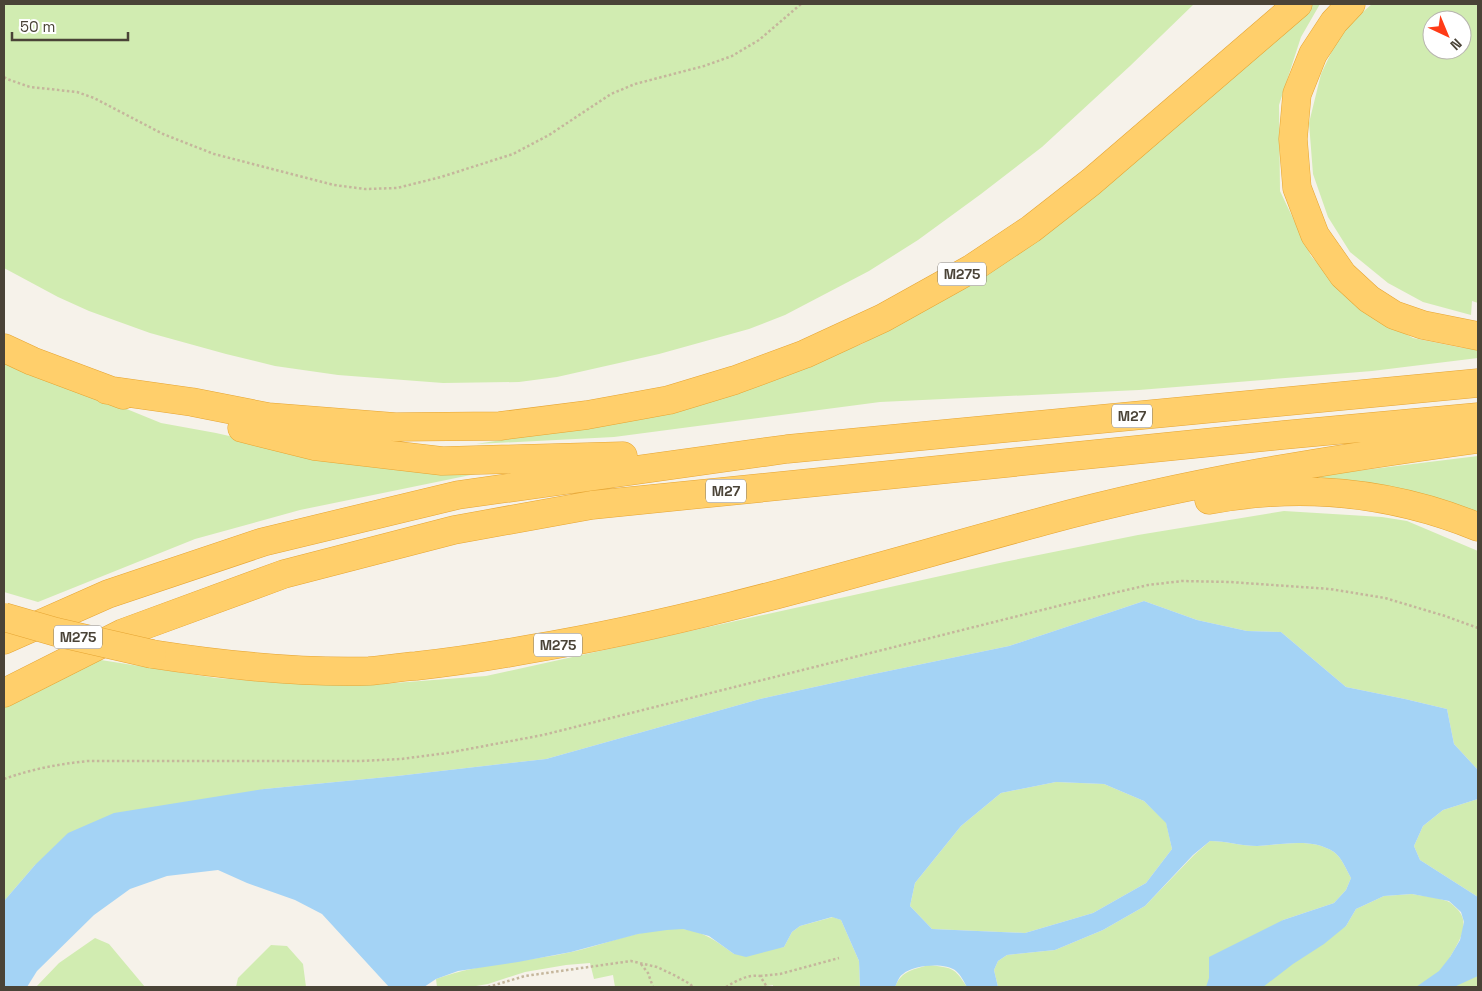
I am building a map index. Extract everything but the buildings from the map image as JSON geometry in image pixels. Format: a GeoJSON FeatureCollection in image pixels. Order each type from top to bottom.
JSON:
{"type":"FeatureCollection","features":[{"type":"Feature","properties":{"kind":"highway","name":"M275"},"geometry":{"type":"LineString","coordinates":[[4,348],[107,390],[192,402],[268,417],[394,428],[500,426],[587,415],[669,400],[735,380],[805,354],[883,318],[971,269],[1031,229],[1091,182],[1298,4]]}},
{"type":"Feature","properties":{"kind":"highway"},"geometry":{"type":"LineString","coordinates":[[1351,4],[1334,22],[1312,54],[1297,94],[1292,139],[1297,188],[1315,235],[1343,275],[1368,299],[1394,315],[1423,325],[1478,336]]}},
{"type":"Feature","properties":{"kind":"highway","name":"M27"},"geometry":{"type":"LineString","coordinates":[[4,640],[108,594],[272,539],[458,495],[787,450],[1478,383]]}},
{"type":"Feature","properties":{"kind":"highway"},"geometry":{"type":"LineString","coordinates":[[107,390],[215,422],[314,446],[442,461],[619,457],[697,450],[787,450]]}},
{"type":"Feature","properties":{"kind":"highway","name":"M27"},"geometry":{"type":"LineString","coordinates":[[4,693],[123,633],[284,574],[454,530],[592,505],[1264,436],[1478,417]]}},
{"type":"Feature","properties":{"kind":"highway"},"geometry":{"type":"LineString","coordinates":[[955,546],[1047,520],[1254,473],[1356,455],[1478,439]]}},
{"type":"Feature","properties":{"kind":"highway","name":"M275"},"geometry":{"type":"LineString","coordinates":[[4,617],[56,632],[152,654],[197,661],[272,669],[370,671],[468,660],[596,638],[802,588],[955,546],[996,545],[1224,497],[1286,491],[1377,497],[1412,504],[1478,526]]}},
{"type":"Feature","properties":{"kind":"path"},"geometry":{"type":"LineString","coordinates":[[4,76],[7,80],[30,87],[77,92],[94,98],[163,134],[214,154],[334,185],[365,189],[397,188],[441,177],[513,154],[549,135],[611,94],[635,84],[704,66],[732,56],[759,40],[801,4]]}},
{"type":"Feature","properties":{"kind":"path"},"geometry":{"type":"LineString","coordinates":[[4,779],[24,771],[57,764],[88,761],[360,761],[401,759],[447,753],[544,735],[1066,604],[1148,585],[1182,581],[1230,582],[1330,589],[1385,598],[1446,616],[1478,628]]}},
{"type":"Feature","properties":{"kind":"path"},"geometry":{"type":"LineString","coordinates":[[726,987],[738,980],[754,975],[780,974],[839,958]]}},
{"type":"Feature","properties":{"kind":"path"},"geometry":{"type":"LineString","coordinates":[[488,987],[525,976],[631,961],[676,976],[693,987]]}},
{"type":"Feature","properties":{"kind":"path"},"geometry":{"type":"LineString","coordinates":[[640,963],[648,973],[653,987]]}},
{"type":"Feature","properties":{"kind":"path"},"geometry":{"type":"LineString","coordinates":[[760,976],[767,987]]}},
{"type":"Feature","properties":{"kind":"green space"},"geometry":{"type":"Polygon","coordinates":[[[4,4],[1194,4],[1042,147],[981,194],[918,240],[869,271],[785,315],[749,329],[659,354],[557,377],[519,382],[443,383],[338,375],[275,366],[226,354],[150,333],[89,311],[58,297],[4,268],[4,4]]]}},
{"type":"Feature","properties":{"kind":"green space"},"geometry":{"type":"Polygon","coordinates":[[[1313,4],[1320,4],[1301,37],[1279,105],[1280,191],[1311,256],[1357,307],[1413,338],[1463,348],[1478,349],[1478,358],[1372,371],[1139,390],[880,402],[614,437],[476,444],[598,425],[726,395],[862,344],[999,265],[1313,4]]]}},
{"type":"Feature","properties":{"kind":"green space"},"geometry":{"type":"Polygon","coordinates":[[[1372,4],[1478,4],[1478,303],[1472,301],[1471,315],[1423,302],[1388,283],[1350,252],[1328,217],[1313,174],[1309,123],[1321,74],[1342,30],[1372,4]]]}},
{"type":"Feature","properties":{"kind":"green space"},"geometry":{"type":"Polygon","coordinates":[[[4,359],[161,423],[295,451],[495,470],[300,510],[195,539],[38,602],[4,592],[4,359]]]}},
{"type":"Feature","properties":{"kind":"green space"},"geometry":{"type":"Polygon","coordinates":[[[1478,456],[1478,514],[1309,484],[1307,477],[1478,456]]]}},
{"type":"Feature","properties":{"kind":"green space"},"geometry":{"type":"Polygon","coordinates":[[[1284,511],[1382,517],[1407,521],[1478,551],[1478,770],[1454,744],[1447,709],[1346,687],[1281,632],[1247,631],[1197,620],[1144,601],[1009,646],[760,699],[546,759],[264,789],[35,865],[4,901],[4,703],[88,658],[216,678],[286,683],[381,684],[486,676],[1004,562],[1138,535],[1284,511]]]}},
{"type":"Feature","properties":{"kind":"green space"},"geometry":{"type":"Polygon","coordinates":[[[1056,782],[1104,784],[1144,801],[1166,822],[1172,849],[1146,883],[1093,913],[1025,933],[932,929],[910,906],[915,883],[961,826],[1001,793],[1056,782]]]}},
{"type":"Feature","properties":{"kind":"green space"},"geometry":{"type":"Polygon","coordinates":[[[1478,799],[1478,897],[1420,860],[1414,846],[1423,826],[1443,810],[1478,799]]]}},
{"type":"Feature","properties":{"kind":"green space"},"geometry":{"type":"Polygon","coordinates":[[[1210,841],[1257,846],[1306,843],[1325,847],[1337,854],[1351,878],[1346,890],[1334,903],[1283,920],[1209,987],[998,987],[994,970],[998,961],[1007,955],[1055,950],[1103,930],[1145,906],[1210,841]]]}},
{"type":"Feature","properties":{"kind":"green space"},"geometry":{"type":"Polygon","coordinates":[[[1412,894],[1447,901],[1461,914],[1464,926],[1460,939],[1450,957],[1478,972],[1478,987],[1246,987],[1346,926],[1356,909],[1384,896],[1412,894]]]}},
{"type":"Feature","properties":{"kind":"green space"},"geometry":{"type":"Polygon","coordinates":[[[833,917],[841,920],[859,961],[860,987],[773,987],[773,985],[760,987],[615,987],[613,975],[594,979],[590,963],[525,972],[488,984],[470,987],[437,987],[436,979],[469,969],[571,952],[627,936],[657,930],[691,930],[710,938],[734,954],[784,947],[792,932],[800,926],[833,917]]]}},
{"type":"Feature","properties":{"kind":"green space"},"geometry":{"type":"Polygon","coordinates":[[[95,938],[109,944],[145,987],[36,987],[59,963],[95,938]]]}},
{"type":"Feature","properties":{"kind":"green space"},"geometry":{"type":"Polygon","coordinates":[[[271,945],[287,946],[303,964],[306,987],[236,987],[238,978],[271,945]]]}},
{"type":"Feature","properties":{"kind":"green space"},"geometry":{"type":"Polygon","coordinates":[[[929,965],[948,968],[956,972],[967,987],[895,987],[904,974],[929,965]]]}},
{"type":"Feature","properties":{"kind":"water"},"geometry":{"type":"Polygon","coordinates":[[[1144,601],[1197,620],[1247,631],[1281,632],[1346,687],[1447,709],[1454,744],[1478,770],[1478,799],[1443,810],[1423,826],[1414,846],[1420,860],[1478,897],[1478,976],[1454,987],[1416,987],[1439,971],[1450,957],[1460,940],[1464,922],[1461,912],[1449,901],[1412,894],[1384,896],[1356,909],[1346,926],[1263,987],[1206,987],[1209,978],[1209,957],[1283,920],[1334,903],[1346,890],[1351,878],[1337,854],[1325,847],[1306,843],[1257,846],[1210,841],[1193,855],[1145,906],[1103,930],[1055,950],[1007,955],[998,961],[994,970],[998,987],[967,987],[956,971],[951,968],[929,966],[914,968],[908,971],[900,976],[895,987],[860,987],[859,961],[841,920],[832,917],[800,926],[792,932],[784,947],[746,957],[734,954],[709,936],[683,929],[667,930],[638,934],[571,952],[458,971],[436,979],[424,987],[389,987],[322,914],[295,900],[247,883],[218,870],[167,876],[130,889],[94,915],[37,971],[27,987],[4,987],[4,901],[35,865],[68,833],[114,813],[264,789],[546,759],[760,699],[1009,646],[1144,601]],[[1056,782],[1001,793],[961,826],[915,883],[910,906],[932,929],[1025,933],[1093,913],[1146,883],[1172,849],[1166,823],[1144,801],[1104,784],[1056,782]]]}}]}
